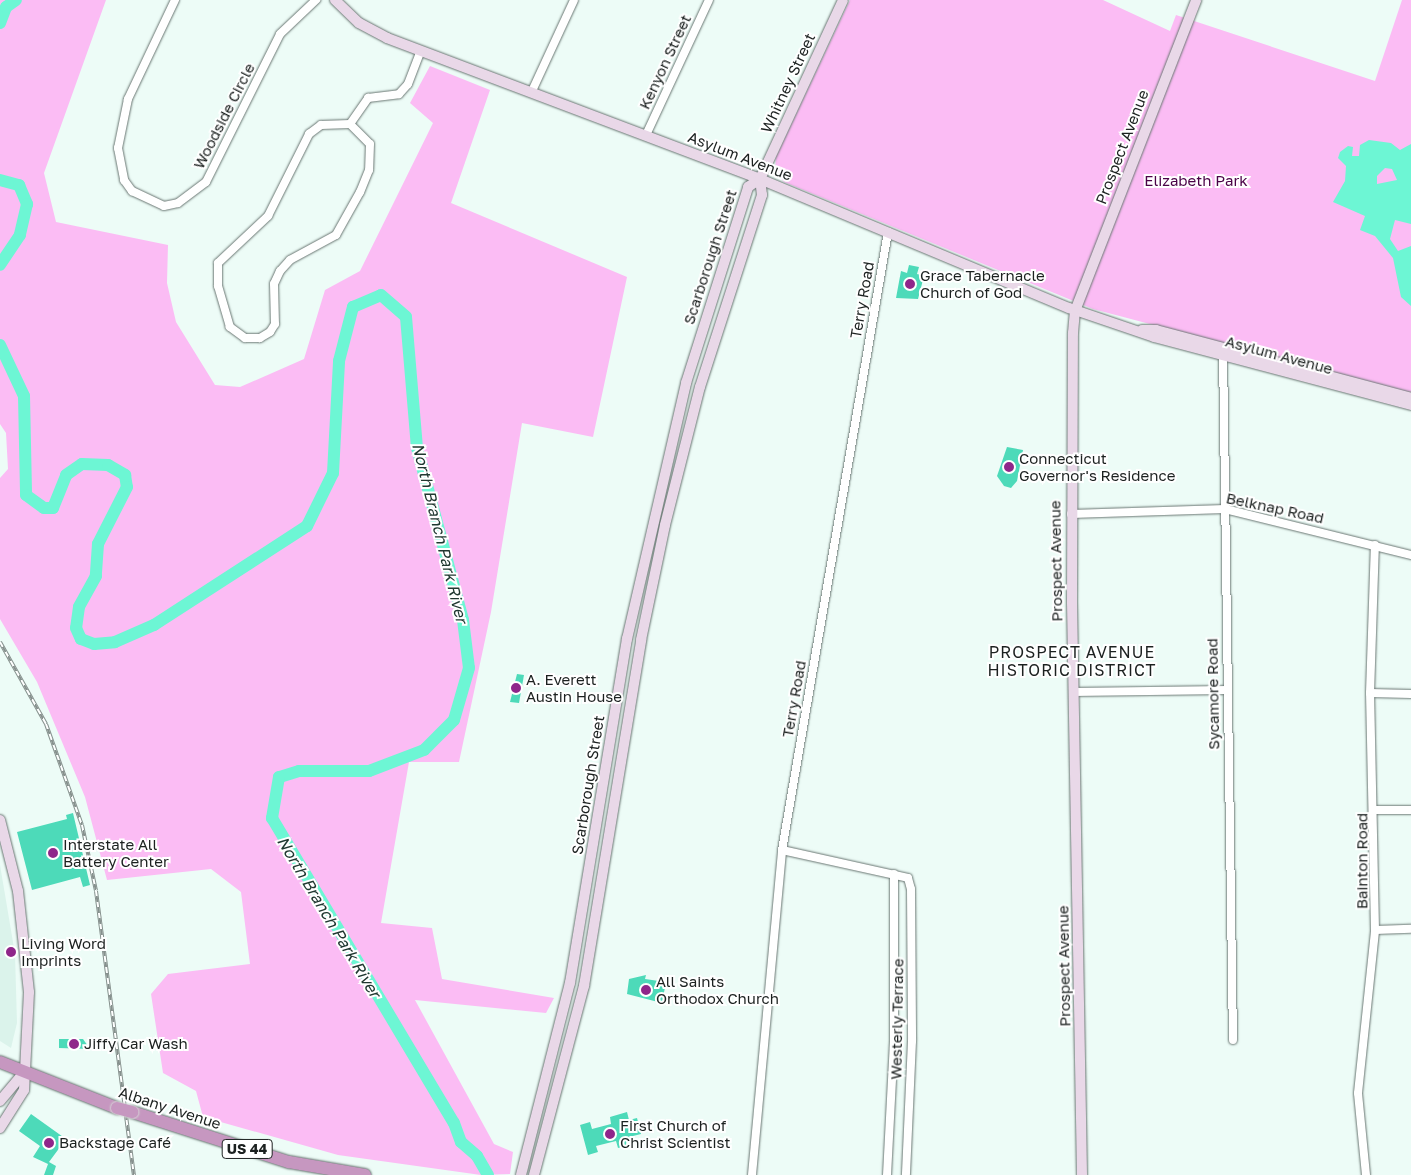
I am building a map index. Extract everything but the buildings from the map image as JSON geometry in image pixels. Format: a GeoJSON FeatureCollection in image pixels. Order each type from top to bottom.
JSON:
{"type":"FeatureCollection","features":[{"type":"Feature","properties":{"kind":"highway","name":"Albany Avenue"},"geometry":{"type":"LineString","coordinates":[[0,1062],[23,1074],[117,1108],[289,1162],[365,1175]]}},
{"type":"Feature","properties":{"kind":"main road","name":"Asylum Avenue"},"geometry":{"type":"LineString","coordinates":[[335,0],[359,23],[421,50],[532,90],[760,179],[1075,311],[1411,405]]}},
{"type":"Feature","properties":{"kind":"main road","name":"Whitney Street"},"geometry":{"type":"LineString","coordinates":[[760,179],[843,0]]}},
{"type":"Feature","properties":{"kind":"main road","name":"Prospect Avenue"},"geometry":{"type":"LineString","coordinates":[[1082,1175],[1071,514],[1075,311],[1196,0]]}},
{"type":"Feature","properties":{"kind":"main road","name":"Scarborough Street"},"geometry":{"type":"LineString","coordinates":[[521,1175],[570,983],[587,898],[627,639],[651,522],[686,383],[713,289],[748,187],[760,179],[762,195],[728,294],[700,387],[665,525],[641,640],[600,902],[584,986],[534,1175]]}},
{"type":"Feature","properties":{"kind":"main road"},"geometry":{"type":"LineString","coordinates":[[713,289],[728,294]]}},
{"type":"Feature","properties":{"kind":"main road","name":"Asylum Avenue"},"geometry":{"type":"LineString","coordinates":[[1223,352],[1411,398]]}},
{"type":"Feature","properties":{"kind":"main road"},"geometry":{"type":"LineString","coordinates":[[686,383],[700,387]]}},
{"type":"Feature","properties":{"kind":"main road"},"geometry":{"type":"LineString","coordinates":[[651,522],[665,525]]}},
{"type":"Feature","properties":{"kind":"main road"},"geometry":{"type":"LineString","coordinates":[[627,639],[641,640]]}},
{"type":"Feature","properties":{"kind":"main road"},"geometry":{"type":"LineString","coordinates":[[606,768],[620,770]]}},
{"type":"Feature","properties":{"kind":"main road"},"geometry":{"type":"LineString","coordinates":[[0,820],[18,891],[28,964],[28,1038],[22,1095],[0,1128]]}},
{"type":"Feature","properties":{"kind":"main road"},"geometry":{"type":"LineString","coordinates":[[587,898],[600,902]]}},
{"type":"Feature","properties":{"kind":"main road"},"geometry":{"type":"LineString","coordinates":[[570,983],[584,986]]}},
{"type":"Feature","properties":{"kind":"main road"},"geometry":{"type":"LineString","coordinates":[[0,1101],[23,1074]]}},
{"type":"Feature","properties":{"kind":"street","name":"Woodside Circle"},"geometry":{"type":"LineString","coordinates":[[175,0],[128,100],[118,148],[124,180],[132,191],[164,206],[186,199],[206,182],[280,34],[316,0]]}},
{"type":"Feature","properties":{"kind":"street"},"geometry":{"type":"LineString","coordinates":[[532,90],[574,0]]}},
{"type":"Feature","properties":{"kind":"street","name":"Kenyon Street"},"geometry":{"type":"LineString","coordinates":[[646,135],[709,0]]}},
{"type":"Feature","properties":{"kind":"street"},"geometry":{"type":"LineString","coordinates":[[350,124],[368,98],[399,94],[408,84],[421,50]]}},
{"type":"Feature","properties":{"kind":"street"},"geometry":{"type":"LineString","coordinates":[[350,124],[370,144],[369,170],[360,192],[336,236],[290,260],[280,272],[274,284],[275,324],[270,332],[260,338],[244,338],[230,327],[218,286],[218,263],[268,216],[309,134],[321,125],[350,124]]}},
{"type":"Feature","properties":{"kind":"street","name":"Terry Road"},"geometry":{"type":"LineString","coordinates":[[752,1175],[782,850],[888,232]]}},
{"type":"Feature","properties":{"kind":"street","name":"Sycamore Road"},"geometry":{"type":"LineString","coordinates":[[1223,352],[1233,1040]]}},
{"type":"Feature","properties":{"kind":"street","name":"Belknap Road"},"geometry":{"type":"LineString","coordinates":[[1071,514],[1225,509],[1411,555]]}},
{"type":"Feature","properties":{"kind":"street","name":"Bainton Road"},"geometry":{"type":"LineString","coordinates":[[1366,1175],[1358,1092],[1376,930],[1376,810],[1370,693],[1375,545]]}},
{"type":"Feature","properties":{"kind":"street"},"geometry":{"type":"LineString","coordinates":[[1073,692],[1227,690]]}},
{"type":"Feature","properties":{"kind":"street"},"geometry":{"type":"LineString","coordinates":[[1370,693],[1411,694]]}},
{"type":"Feature","properties":{"kind":"street"},"geometry":{"type":"LineString","coordinates":[[1376,810],[1411,810]]}},
{"type":"Feature","properties":{"kind":"street","name":"Westerly Terrace"},"geometry":{"type":"LineString","coordinates":[[782,850],[908,878],[911,889],[906,1175]]}},
{"type":"Feature","properties":{"kind":"street","name":"Westerly Terrace"},"geometry":{"type":"LineString","coordinates":[[887,1175],[894,1041],[894,874]]}},
{"type":"Feature","properties":{"kind":"street"},"geometry":{"type":"LineString","coordinates":[[1376,930],[1411,928]]}},
{"type":"Feature","properties":{"kind":"shaded area"},"geometry":{"type":"Polygon","coordinates":[[[1369,140],[1391,143],[1400,150],[1411,144],[1411,224],[1395,220],[1390,239],[1398,251],[1411,246],[1411,306],[1401,297],[1393,258],[1375,236],[1360,230],[1365,216],[1333,202],[1345,181],[1346,166],[1338,158],[1340,152],[1348,146],[1353,147],[1352,156],[1359,156],[1360,145],[1369,140]],[[1385,168],[1377,176],[1377,184],[1397,180],[1392,169],[1385,168]]]}},
{"type":"Feature","properties":{"kind":"shaded area"},"geometry":{"type":"Polygon","coordinates":[[[0,865],[15,954],[17,1023],[11,1048],[0,1041],[0,865]]]}},
{"type":"Feature","properties":{"kind":"green space"},"geometry":{"type":"Polygon","coordinates":[[[0,0],[106,0],[44,173],[56,222],[168,245],[167,283],[176,322],[215,385],[240,387],[304,359],[325,290],[360,271],[433,123],[410,103],[430,66],[490,90],[451,203],[627,277],[593,437],[522,423],[491,612],[459,762],[409,762],[381,923],[432,928],[442,979],[554,998],[546,1013],[415,1000],[494,1144],[513,1152],[510,1174],[481,1175],[338,1155],[203,1117],[196,1091],[163,1073],[151,994],[168,974],[250,964],[241,892],[211,869],[107,880],[85,797],[37,682],[0,619],[0,478],[8,469],[6,433],[0,424],[0,0]]]}},
{"type":"Feature","properties":{"kind":"green space","name":"Elizabeth Park"},"geometry":{"type":"Polygon","coordinates":[[[850,0],[1103,0],[1170,31],[1176,15],[1375,81],[1402,0],[1411,0],[1411,393],[1093,309],[784,182],[775,171],[776,157],[850,0]]]}},
{"type":"Feature","properties":{"kind":"waterway","name":"North Branch Park River"},"geometry":{"type":"LineString","coordinates":[[0,23],[6,7],[16,0]]}},
{"type":"Feature","properties":{"kind":"waterway","name":"North Branch Park River"},"geometry":{"type":"LineString","coordinates":[[0,180],[19,185],[27,204],[20,235],[0,265]]}},
{"type":"Feature","properties":{"kind":"waterway","name":"North Branch Park River"},"geometry":{"type":"LineString","coordinates":[[0,345],[24,396],[26,495],[44,508],[53,508],[66,475],[82,464],[108,465],[125,475],[127,487],[98,544],[96,576],[79,607],[76,628],[81,639],[94,644],[115,642],[154,625],[307,526],[333,473],[339,361],[353,307],[381,295],[406,317],[417,448],[463,620],[469,668],[454,720],[424,750],[369,771],[299,771],[279,777],[272,818],[454,1123],[461,1142],[477,1156],[488,1175]]}},
{"type":"Feature","properties":{"kind":"railway"},"geometry":{"type":"LineString","coordinates":[[0,642],[46,724],[82,825],[96,891],[134,1175]]}},
{"type":"Feature","properties":{"kind":"place","name":"Grace Tabernacle Church of God"},"geometry":{"type":"Point","coordinates":[910,284]}},
{"type":"Feature","properties":{"kind":"place","name":"Connecticut Governor's Residence"},"geometry":{"type":"Point","coordinates":[1009,467]}},
{"type":"Feature","properties":{"kind":"place","name":"A. Everett Austin House"},"geometry":{"type":"Point","coordinates":[516,688]}},
{"type":"Feature","properties":{"kind":"place","name":"Interstate All Battery Center"},"geometry":{"type":"Point","coordinates":[53,853]}},
{"type":"Feature","properties":{"kind":"place","name":"Living Word Imprints"},"geometry":{"type":"Point","coordinates":[11,952]}},
{"type":"Feature","properties":{"kind":"place","name":"All Saints Orthodox Church"},"geometry":{"type":"Point","coordinates":[646,990]}},
{"type":"Feature","properties":{"kind":"place","name":"Jiffy Car Wash"},"geometry":{"type":"Point","coordinates":[74,1044]}},
{"type":"Feature","properties":{"kind":"place","name":"First Church of Christ Scientist"},"geometry":{"type":"Point","coordinates":[610,1134]}},
{"type":"Feature","properties":{"kind":"place","name":"Backstage Café"},"geometry":{"type":"Point","coordinates":[49,1143]}},
{"type":"Feature","properties":{"kind":"district","name":"PROSPECT AVENUE HISTORIC DISTRICT"},"geometry":{"type":"Point","coordinates":[1072,661]}}]}
